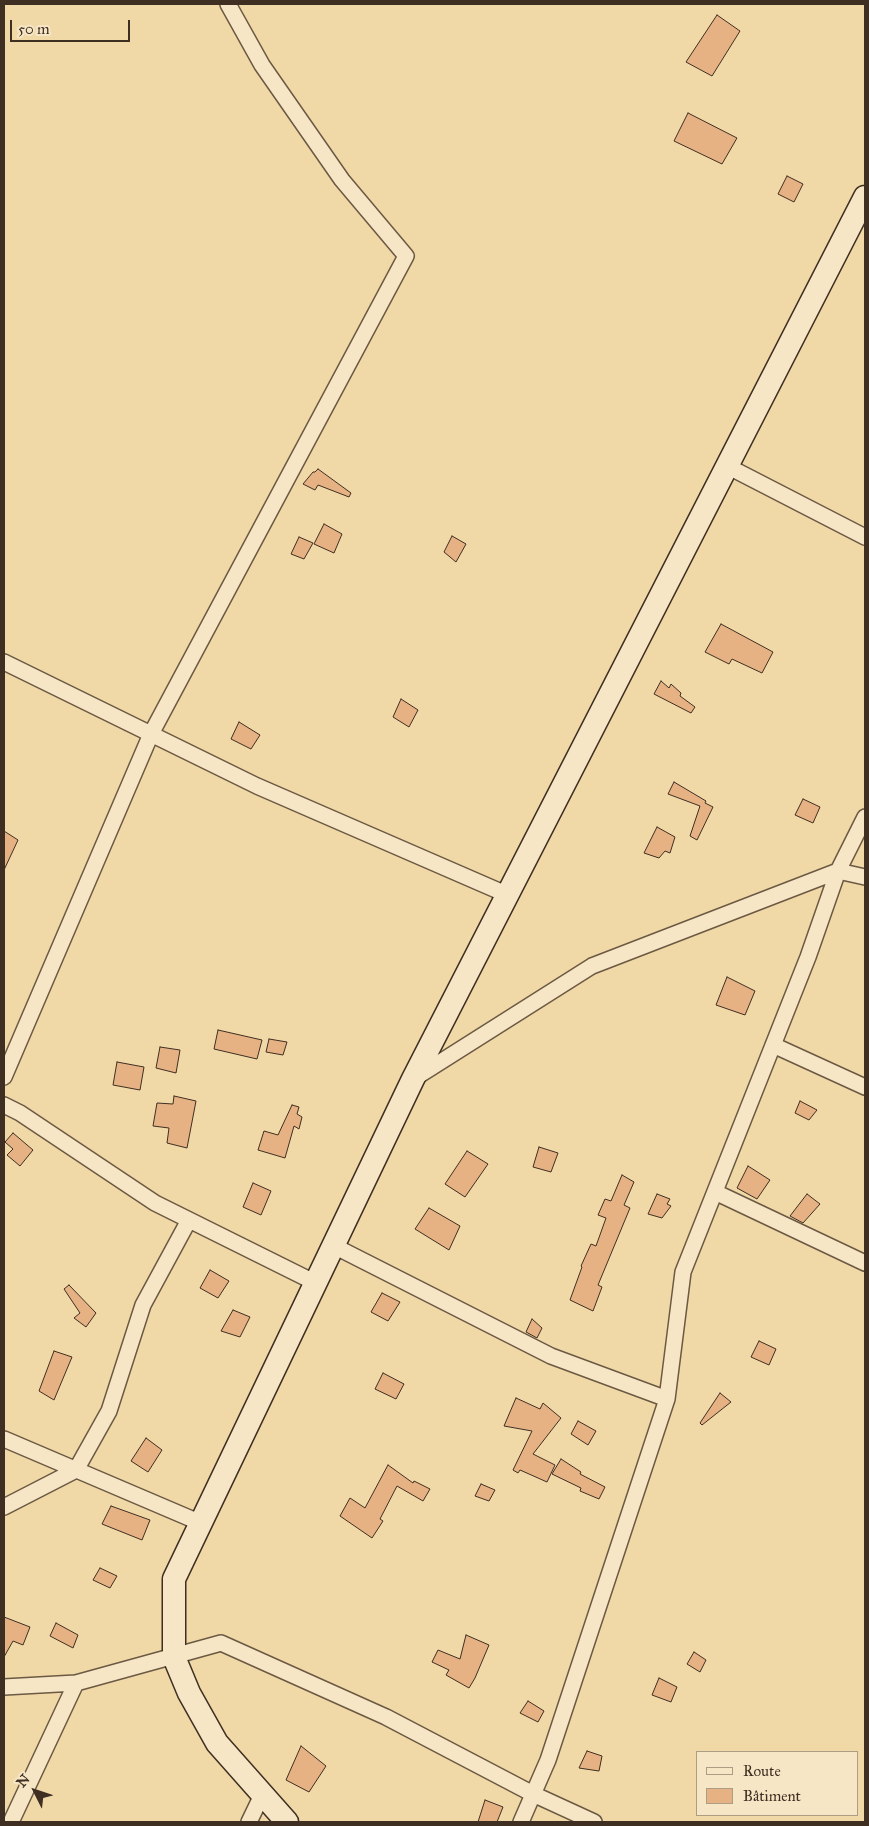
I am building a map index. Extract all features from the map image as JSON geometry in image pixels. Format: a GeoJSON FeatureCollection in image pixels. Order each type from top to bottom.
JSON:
{"type":"FeatureCollection","features":[{"type":"Feature","properties":{"kind":"main road"},"geometry":{"type":"LineString","coordinates":[[287,1822],[217,1743],[189,1693],[174,1657],[174,1579],[413,1079],[865,197]]}},
{"type":"Feature","properties":{"kind":"street"},"geometry":{"type":"LineString","coordinates":[[4,1077],[151,734],[406,256],[342,180],[262,66],[228,4]]}},
{"type":"Feature","properties":{"kind":"street"},"geometry":{"type":"LineString","coordinates":[[727,466],[865,536]]}},
{"type":"Feature","properties":{"kind":"street"},"geometry":{"type":"LineString","coordinates":[[4,662],[257,786],[508,895]]}},
{"type":"Feature","properties":{"kind":"street"},"geometry":{"type":"LineString","coordinates":[[521,1822],[548,1760],[667,1399],[683,1272],[808,957],[838,871],[865,817]]}},
{"type":"Feature","properties":{"kind":"street"},"geometry":{"type":"LineString","coordinates":[[413,1079],[592,966],[838,871],[865,877]]}},
{"type":"Feature","properties":{"kind":"street"},"geometry":{"type":"LineString","coordinates":[[773,1045],[865,1087]]}},
{"type":"Feature","properties":{"kind":"street"},"geometry":{"type":"LineString","coordinates":[[4,1105],[20,1113],[154,1203],[316,1284]]}},
{"type":"Feature","properties":{"kind":"street"},"geometry":{"type":"LineString","coordinates":[[715,1192],[865,1263]]}},
{"type":"Feature","properties":{"kind":"street"},"geometry":{"type":"LineString","coordinates":[[4,1507],[76,1470],[109,1411],[143,1305],[189,1220]]}},
{"type":"Feature","properties":{"kind":"street"},"geometry":{"type":"LineString","coordinates":[[334,1246],[551,1356],[667,1399]]}},
{"type":"Feature","properties":{"kind":"street"},"geometry":{"type":"LineString","coordinates":[[4,1439],[201,1524]]}},
{"type":"Feature","properties":{"kind":"street"},"geometry":{"type":"LineString","coordinates":[[4,1687],[76,1683],[221,1643],[386,1717],[533,1794],[594,1822]]}},
{"type":"Feature","properties":{"kind":"street"},"geometry":{"type":"LineString","coordinates":[[11,1822],[76,1683]]}},
{"type":"Feature","properties":{"kind":"street"},"geometry":{"type":"LineString","coordinates":[[249,1822],[262,1795]]}},
{"type":"Feature","properties":{"kind":"building"},"geometry":{"type":"Polygon","coordinates":[[[717,15],[740,31],[712,76],[686,62],[717,15]]]}},
{"type":"Feature","properties":{"kind":"building"},"geometry":{"type":"Polygon","coordinates":[[[688,113],[737,138],[722,164],[674,141],[688,113]]]}},
{"type":"Feature","properties":{"kind":"building"},"geometry":{"type":"Polygon","coordinates":[[[787,176],[803,184],[794,202],[778,194],[787,176]]]}},
{"type":"Feature","properties":{"kind":"building"},"geometry":{"type":"Polygon","coordinates":[[[318,469],[351,493],[349,497],[318,485],[315,490],[303,484],[318,469]]]}},
{"type":"Feature","properties":{"kind":"building"},"geometry":{"type":"Polygon","coordinates":[[[324,524],[342,534],[334,553],[314,544],[324,524]]]}},
{"type":"Feature","properties":{"kind":"building"},"geometry":{"type":"Polygon","coordinates":[[[452,536],[466,544],[456,562],[444,552],[452,536]]]}},
{"type":"Feature","properties":{"kind":"building"},"geometry":{"type":"Polygon","coordinates":[[[299,537],[313,543],[304,559],[291,554],[299,537]]]}},
{"type":"Feature","properties":{"kind":"building"},"geometry":{"type":"Polygon","coordinates":[[[721,624],[773,652],[762,673],[732,659],[729,664],[705,652],[721,624]]]}},
{"type":"Feature","properties":{"kind":"building"},"geometry":{"type":"Polygon","coordinates":[[[661,681],[669,688],[671,684],[681,693],[680,696],[695,707],[691,713],[654,694],[661,681]]]}},
{"type":"Feature","properties":{"kind":"building"},"geometry":{"type":"Polygon","coordinates":[[[401,699],[418,710],[409,727],[393,717],[401,699]]]}},
{"type":"Feature","properties":{"kind":"building"},"geometry":{"type":"Polygon","coordinates":[[[239,722],[260,735],[251,749],[231,739],[239,722]]]}},
{"type":"Feature","properties":{"kind":"building"},"geometry":{"type":"Polygon","coordinates":[[[674,782],[713,807],[697,840],[690,836],[700,806],[668,794],[674,782]]]}},
{"type":"Feature","properties":{"kind":"building"},"geometry":{"type":"Polygon","coordinates":[[[803,799],[820,807],[813,823],[795,815],[803,799]]]}},
{"type":"Feature","properties":{"kind":"building"},"geometry":{"type":"Polygon","coordinates":[[[657,827],[675,837],[670,853],[665,851],[659,858],[644,853],[657,827]]]}},
{"type":"Feature","properties":{"kind":"building"},"geometry":{"type":"Polygon","coordinates":[[[4,831],[18,840],[4,870],[4,831]]]}},
{"type":"Feature","properties":{"kind":"building"},"geometry":{"type":"Polygon","coordinates":[[[727,977],[755,991],[745,1015],[716,1005],[727,977]]]}},
{"type":"Feature","properties":{"kind":"building"},"geometry":{"type":"Polygon","coordinates":[[[218,1030],[262,1040],[257,1059],[214,1049],[218,1030]]]}},
{"type":"Feature","properties":{"kind":"building"},"geometry":{"type":"Polygon","coordinates":[[[269,1039],[287,1042],[283,1055],[266,1052],[269,1039]]]}},
{"type":"Feature","properties":{"kind":"building"},"geometry":{"type":"Polygon","coordinates":[[[160,1047],[180,1050],[176,1073],[156,1068],[160,1047]]]}},
{"type":"Feature","properties":{"kind":"building"},"geometry":{"type":"Polygon","coordinates":[[[117,1062],[144,1067],[140,1090],[113,1085],[117,1062]]]}},
{"type":"Feature","properties":{"kind":"building"},"geometry":{"type":"Polygon","coordinates":[[[174,1096],[196,1101],[187,1148],[167,1143],[169,1128],[153,1126],[157,1103],[173,1104],[174,1096]]]}},
{"type":"Feature","properties":{"kind":"building"},"geometry":{"type":"Polygon","coordinates":[[[800,1101],[817,1110],[809,1120],[795,1113],[800,1101]]]}},
{"type":"Feature","properties":{"kind":"building"},"geometry":{"type":"Polygon","coordinates":[[[292,1105],[299,1107],[297,1114],[302,1117],[299,1129],[294,1126],[285,1158],[258,1150],[264,1131],[278,1135],[292,1105]]]}},
{"type":"Feature","properties":{"kind":"building"},"geometry":{"type":"Polygon","coordinates":[[[13,1133],[33,1150],[20,1166],[7,1155],[13,1149],[5,1142],[13,1133]]]}},
{"type":"Feature","properties":{"kind":"building"},"geometry":{"type":"Polygon","coordinates":[[[539,1147],[558,1153],[551,1172],[533,1167],[539,1147]]]}},
{"type":"Feature","properties":{"kind":"building"},"geometry":{"type":"Polygon","coordinates":[[[467,1151],[488,1164],[465,1197],[445,1184],[467,1151]]]}},
{"type":"Feature","properties":{"kind":"building"},"geometry":{"type":"Polygon","coordinates":[[[748,1166],[770,1180],[757,1199],[737,1188],[748,1166]]]}},
{"type":"Feature","properties":{"kind":"building"},"geometry":{"type":"Polygon","coordinates":[[[622,1175],[634,1182],[624,1205],[630,1208],[598,1285],[602,1287],[593,1311],[570,1300],[581,1266],[591,1244],[596,1246],[606,1218],[598,1215],[605,1199],[611,1201],[622,1175]]]}},
{"type":"Feature","properties":{"kind":"building"},"geometry":{"type":"Polygon","coordinates":[[[253,1183],[271,1191],[261,1215],[243,1207],[253,1183]]]}},
{"type":"Feature","properties":{"kind":"building"},"geometry":{"type":"Polygon","coordinates":[[[657,1194],[670,1199],[667,1204],[671,1206],[662,1218],[648,1214],[657,1194]]]}},
{"type":"Feature","properties":{"kind":"building"},"geometry":{"type":"Polygon","coordinates":[[[807,1194],[820,1204],[803,1223],[790,1216],[807,1194]]]}},
{"type":"Feature","properties":{"kind":"building"},"geometry":{"type":"Polygon","coordinates":[[[429,1208],[460,1226],[449,1250],[415,1229],[429,1208]]]}},
{"type":"Feature","properties":{"kind":"building"},"geometry":{"type":"Polygon","coordinates":[[[210,1270],[229,1281],[218,1298],[200,1288],[210,1270]]]}},
{"type":"Feature","properties":{"kind":"building"},"geometry":{"type":"Polygon","coordinates":[[[69,1285],[96,1313],[86,1327],[74,1318],[80,1313],[64,1289],[69,1285]]]}},
{"type":"Feature","properties":{"kind":"building"},"geometry":{"type":"Polygon","coordinates":[[[382,1293],[400,1302],[388,1321],[371,1312],[382,1293]]]}},
{"type":"Feature","properties":{"kind":"building"},"geometry":{"type":"Polygon","coordinates":[[[233,1310],[250,1317],[240,1337],[221,1331],[233,1310]]]}},
{"type":"Feature","properties":{"kind":"building"},"geometry":{"type":"Polygon","coordinates":[[[532,1319],[542,1328],[537,1338],[526,1332],[532,1319]]]}},
{"type":"Feature","properties":{"kind":"building"},"geometry":{"type":"Polygon","coordinates":[[[759,1341],[776,1349],[769,1365],[751,1357],[759,1341]]]}},
{"type":"Feature","properties":{"kind":"building"},"geometry":{"type":"Polygon","coordinates":[[[54,1351],[72,1357],[54,1400],[39,1391],[54,1351]]]}},
{"type":"Feature","properties":{"kind":"building"},"geometry":{"type":"Polygon","coordinates":[[[383,1373],[404,1384],[396,1399],[375,1389],[383,1373]]]}},
{"type":"Feature","properties":{"kind":"building"},"geometry":{"type":"Polygon","coordinates":[[[720,1393],[731,1402],[702,1425],[700,1423],[720,1393]]]}},
{"type":"Feature","properties":{"kind":"building"},"geometry":{"type":"Polygon","coordinates":[[[516,1398],[540,1409],[543,1403],[561,1418],[533,1454],[555,1465],[547,1482],[520,1470],[518,1473],[513,1470],[532,1431],[504,1426],[516,1398]]]}},
{"type":"Feature","properties":{"kind":"building"},"geometry":{"type":"Polygon","coordinates":[[[578,1421],[596,1431],[588,1445],[571,1434],[578,1421]]]}},
{"type":"Feature","properties":{"kind":"building"},"geometry":{"type":"Polygon","coordinates":[[[146,1438],[162,1450],[148,1472],[131,1461],[146,1438]]]}},
{"type":"Feature","properties":{"kind":"building"},"geometry":{"type":"Polygon","coordinates":[[[561,1459],[581,1472],[580,1474],[605,1487],[599,1499],[580,1491],[581,1488],[552,1474],[561,1459]]]}},
{"type":"Feature","properties":{"kind":"building"},"geometry":{"type":"Polygon","coordinates":[[[388,1465],[413,1483],[414,1481],[430,1489],[423,1501],[397,1486],[380,1519],[383,1521],[372,1538],[340,1516],[350,1498],[365,1508],[388,1465]]]}},
{"type":"Feature","properties":{"kind":"building"},"geometry":{"type":"Polygon","coordinates":[[[481,1484],[495,1490],[489,1501],[475,1496],[481,1484]]]}},
{"type":"Feature","properties":{"kind":"building"},"geometry":{"type":"Polygon","coordinates":[[[111,1506],[150,1520],[142,1540],[102,1524],[111,1506]]]}},
{"type":"Feature","properties":{"kind":"building"},"geometry":{"type":"Polygon","coordinates":[[[100,1568],[117,1576],[110,1588],[93,1580],[100,1568]]]}},
{"type":"Feature","properties":{"kind":"building"},"geometry":{"type":"Polygon","coordinates":[[[4,1617],[30,1627],[23,1645],[13,1641],[4,1657],[4,1617]]]}},
{"type":"Feature","properties":{"kind":"building"},"geometry":{"type":"Polygon","coordinates":[[[56,1623],[78,1635],[73,1648],[50,1636],[56,1623]]]}},
{"type":"Feature","properties":{"kind":"building"},"geometry":{"type":"Polygon","coordinates":[[[466,1635],[489,1645],[469,1688],[446,1675],[449,1670],[432,1662],[438,1650],[460,1659],[466,1635]]]}},
{"type":"Feature","properties":{"kind":"building"},"geometry":{"type":"Polygon","coordinates":[[[694,1652],[706,1660],[700,1672],[687,1664],[694,1652]]]}},
{"type":"Feature","properties":{"kind":"building"},"geometry":{"type":"Polygon","coordinates":[[[659,1678],[677,1687],[671,1702],[652,1695],[659,1678]]]}},
{"type":"Feature","properties":{"kind":"building"},"geometry":{"type":"Polygon","coordinates":[[[528,1701],[544,1711],[538,1722],[520,1713],[528,1701]]]}},
{"type":"Feature","properties":{"kind":"building"},"geometry":{"type":"Polygon","coordinates":[[[301,1746],[326,1766],[309,1792],[286,1780],[301,1746]]]}},
{"type":"Feature","properties":{"kind":"building"},"geometry":{"type":"Polygon","coordinates":[[[587,1751],[602,1756],[599,1771],[579,1768],[587,1751]]]}},
{"type":"Feature","properties":{"kind":"building"},"geometry":{"type":"Polygon","coordinates":[[[485,1800],[503,1807],[497,1822],[478,1822],[485,1800]]]}}]}
